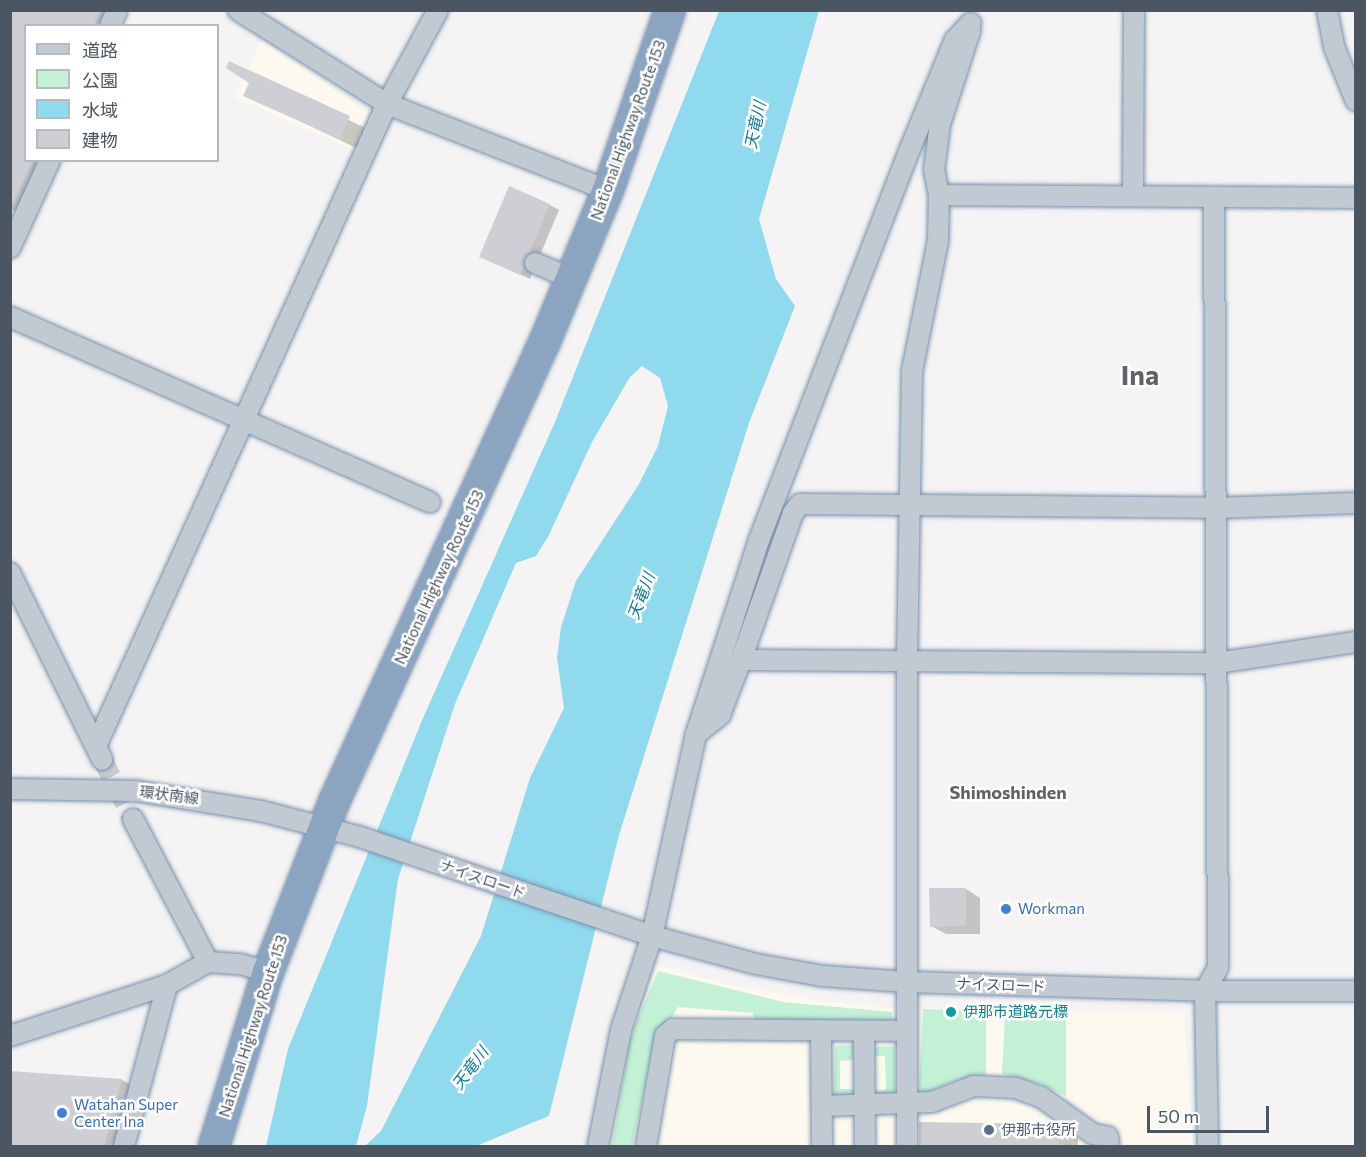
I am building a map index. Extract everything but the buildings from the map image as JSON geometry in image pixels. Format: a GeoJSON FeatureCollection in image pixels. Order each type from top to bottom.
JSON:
{"type":"FeatureCollection","features":[{"type":"Feature","properties":{"kind":"highway","name":"National Highway Route 153"},"geometry":{"type":"LineString","coordinates":[[214,1146],[268,972],[324,828],[477,494],[571,278],[608,190],[670,10]]}},
{"type":"Feature","properties":{"kind":"street"},"geometry":{"type":"LineString","coordinates":[[111,24],[117,10]]}},
{"type":"Feature","properties":{"kind":"street"},"geometry":{"type":"LineString","coordinates":[[237,10],[387,104],[608,190]]}},
{"type":"Feature","properties":{"kind":"street"},"geometry":{"type":"LineString","coordinates":[[10,573],[99,753],[243,419],[387,104],[438,10]]}},
{"type":"Feature","properties":{"kind":"street"},"geometry":{"type":"LineString","coordinates":[[1133,195],[1134,10]]}},
{"type":"Feature","properties":{"kind":"street"},"geometry":{"type":"LineString","coordinates":[[1332,12],[1334,46],[1356,101]]}},
{"type":"Feature","properties":{"kind":"street"},"geometry":{"type":"LineString","coordinates":[[907,1146],[907,661],[912,371],[938,241],[939,195],[934,170],[940,123],[972,17]]}},
{"type":"Feature","properties":{"kind":"street"},"geometry":{"type":"LineString","coordinates":[[598,1146],[621,1030],[696,734],[759,540],[897,181],[955,40],[972,17]]}},
{"type":"Feature","properties":{"kind":"street"},"geometry":{"type":"LineString","coordinates":[[10,248],[49,162]]}},
{"type":"Feature","properties":{"kind":"street"},"geometry":{"type":"LineString","coordinates":[[939,195],[1356,198]]}},
{"type":"Feature","properties":{"kind":"street"},"geometry":{"type":"LineString","coordinates":[[1208,1146],[1205,991],[1218,968],[1214,197]]}},
{"type":"Feature","properties":{"kind":"street"},"geometry":{"type":"LineString","coordinates":[[535,262],[571,278]]}},
{"type":"Feature","properties":{"kind":"street"},"geometry":{"type":"LineString","coordinates":[[10,317],[430,502]]}},
{"type":"Feature","properties":{"kind":"street"},"geometry":{"type":"LineString","coordinates":[[696,734],[720,715],[793,513],[800,504],[909,502],[1217,508],[1356,503]]}},
{"type":"Feature","properties":{"kind":"street"},"geometry":{"type":"LineString","coordinates":[[741,660],[1218,663],[1356,642]]}},
{"type":"Feature","properties":{"kind":"street","name":"環状南線"},"geometry":{"type":"LineString","coordinates":[[10,789],[93,789],[185,796],[324,828]]}},
{"type":"Feature","properties":{"kind":"street"},"geometry":{"type":"LineString","coordinates":[[133,819],[208,962]]}},
{"type":"Feature","properties":{"kind":"street","name":"ナイスロード"},"geometry":{"type":"LineString","coordinates":[[324,828],[360,837],[647,934],[756,964],[823,976],[907,982],[1205,991],[1356,991]]}},
{"type":"Feature","properties":{"kind":"street"},"geometry":{"type":"LineString","coordinates":[[10,1036],[167,984],[208,962],[240,964],[268,972]]}},
{"type":"Feature","properties":{"kind":"street"},"geometry":{"type":"LineString","coordinates":[[124,1146],[167,984]]}},
{"type":"Feature","properties":{"kind":"street"},"geometry":{"type":"LineString","coordinates":[[646,1146],[665,1036],[673,1029],[821,1031],[864,1034],[906,1031]]}},
{"type":"Feature","properties":{"kind":"street"},"geometry":{"type":"LineString","coordinates":[[821,1031],[822,1146]]}},
{"type":"Feature","properties":{"kind":"street"},"geometry":{"type":"LineString","coordinates":[[864,1034],[865,1146]]}},
{"type":"Feature","properties":{"kind":"street"},"geometry":{"type":"LineString","coordinates":[[823,1106],[932,1102],[974,1086],[1016,1088],[1041,1098],[1093,1134],[1108,1137],[1109,1146]]}},
{"type":"Feature","properties":{"kind":"shaded area"},"geometry":{"type":"Polygon","coordinates":[[[262,40],[374,117],[358,152],[234,97],[262,40]]]}},
{"type":"Feature","properties":{"kind":"shaded area"},"geometry":{"type":"Polygon","coordinates":[[[650,962],[724,984],[829,1002],[895,1008],[1184,1013],[1193,1146],[605,1146],[626,1032],[650,962]]]}},
{"type":"Feature","properties":{"kind":"green space"},"geometry":{"type":"Polygon","coordinates":[[[658,971],[783,1002],[892,1012],[893,1025],[754,1023],[753,1013],[678,1007],[671,1019],[656,1034],[632,1146],[612,1146],[630,1038],[658,971]]]}},
{"type":"Feature","properties":{"kind":"green space"},"geometry":{"type":"Polygon","coordinates":[[[923,1009],[986,1011],[986,1075],[953,1081],[925,1093],[919,1089],[923,1009]]]}},
{"type":"Feature","properties":{"kind":"green space"},"geometry":{"type":"Polygon","coordinates":[[[1005,1013],[1066,1013],[1066,1096],[1038,1083],[1002,1074],[1005,1013]]]}},
{"type":"Feature","properties":{"kind":"green space"},"geometry":{"type":"Polygon","coordinates":[[[854,1045],[854,1060],[840,1061],[840,1089],[855,1089],[855,1099],[834,1100],[835,1046],[854,1045]]]}},
{"type":"Feature","properties":{"kind":"green space"},"geometry":{"type":"Polygon","coordinates":[[[895,1046],[895,1097],[875,1099],[875,1091],[886,1090],[885,1056],[875,1056],[875,1047],[895,1046]]]}},
{"type":"Feature","properties":{"kind":"water","name":"天竜川"},"geometry":{"type":"Polygon","coordinates":[[[719,11],[819,11],[759,219],[776,279],[795,306],[749,423],[619,835],[549,1116],[476,1146],[365,1146],[381,1131],[481,936],[530,778],[564,708],[557,658],[561,627],[576,581],[639,484],[658,446],[668,406],[660,378],[642,366],[630,377],[592,442],[549,535],[536,556],[516,563],[455,704],[398,879],[367,1106],[356,1146],[266,1146],[288,1049],[423,718],[555,422],[719,11]]]}},
{"type":"Feature","properties":{"kind":"tunnel"},"geometry":{"type":"LineString","coordinates":[[102,759],[133,819]]}},
{"type":"Feature","properties":{"kind":"place","name":"Workman"},"geometry":{"type":"Point","coordinates":[1006,909]}},
{"type":"Feature","properties":{"kind":"place","name":"伊那市道路元標"},"geometry":{"type":"Point","coordinates":[951,1012]}},
{"type":"Feature","properties":{"kind":"place","name":"Watahan Super Center Ina"},"geometry":{"type":"Point","coordinates":[62,1113]}},
{"type":"Feature","properties":{"kind":"place","name":"伊那市役所"},"geometry":{"type":"Point","coordinates":[989,1130]}},
{"type":"Feature","properties":{"kind":"district","name":"Ina"},"geometry":{"type":"Point","coordinates":[1140,375]}},
{"type":"Feature","properties":{"kind":"district","name":"Shimoshinden"},"geometry":{"type":"Point","coordinates":[1008,792]}}]}
